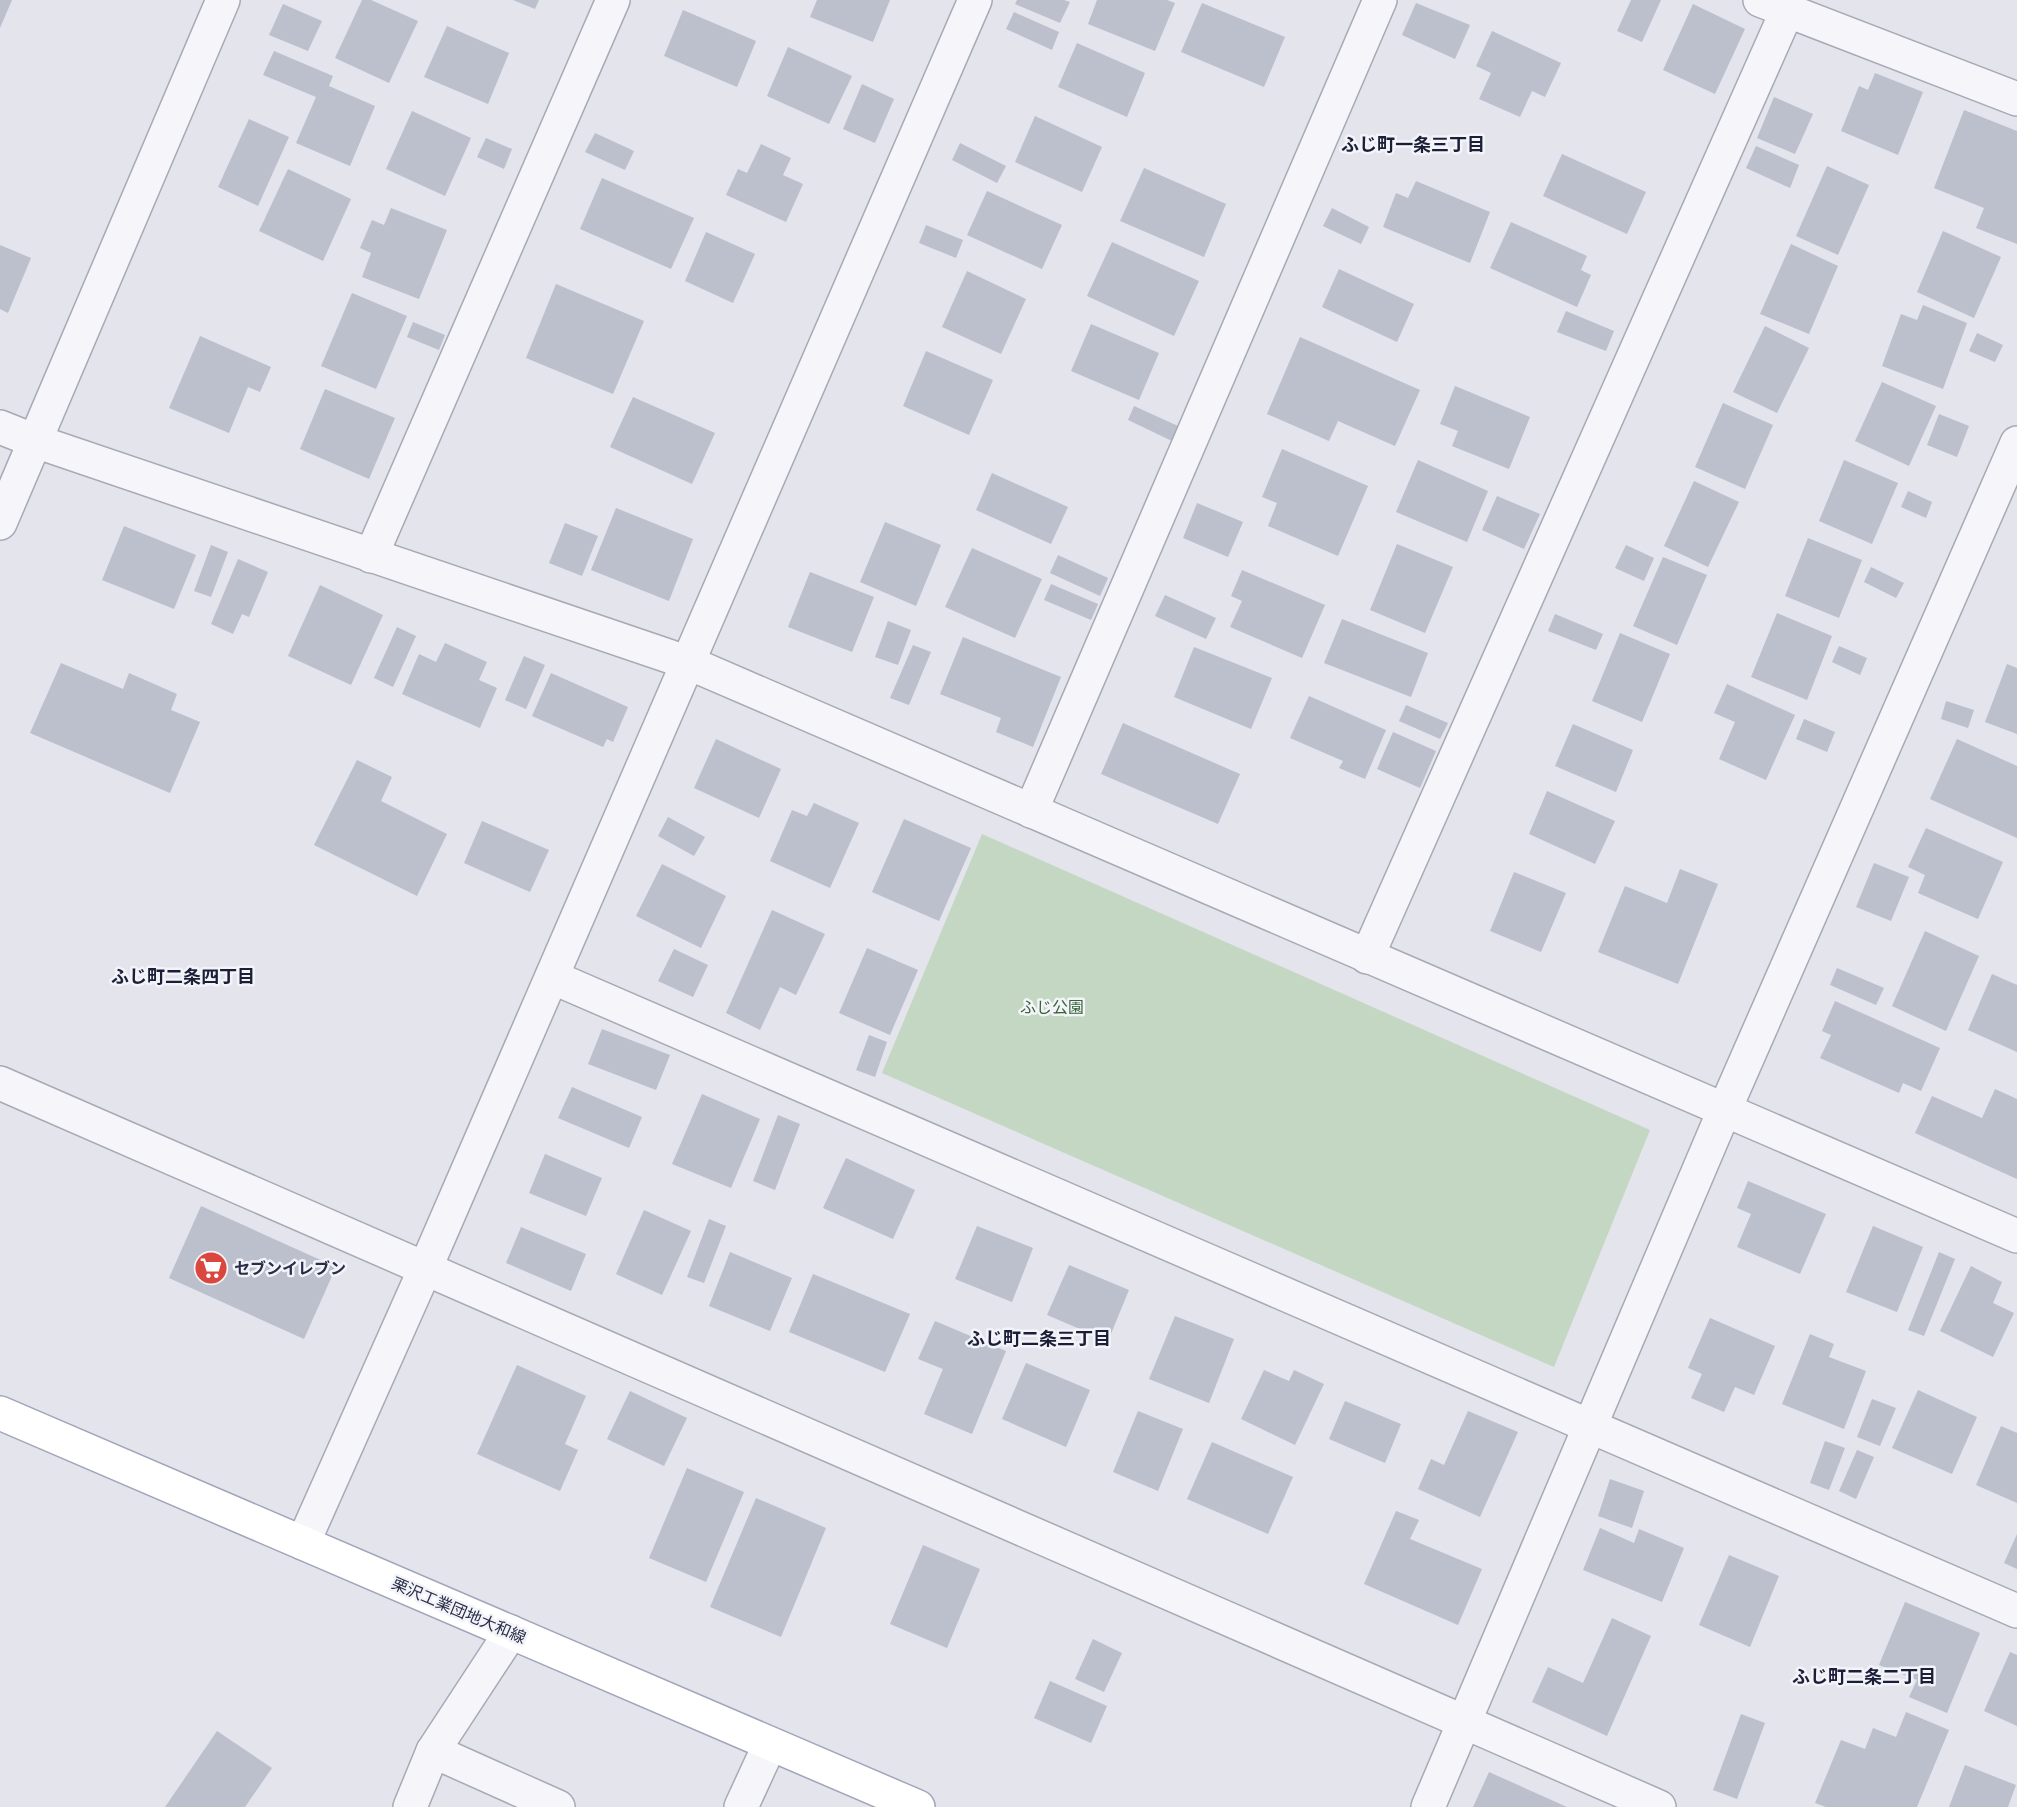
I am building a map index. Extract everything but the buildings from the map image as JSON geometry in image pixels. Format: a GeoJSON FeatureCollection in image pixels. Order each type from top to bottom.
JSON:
{"type":"FeatureCollection","features":[{"type":"Feature","properties":{"kind":"main road","name":"栗沢工業団地大和線"},"geometry":{"type":"LineString","coordinates":[[0,1413],[770,1744],[901,1804]]}},
{"type":"Feature","properties":{"kind":"street"},"geometry":{"type":"LineString","coordinates":[[0,523],[223,0]]}},
{"type":"Feature","properties":{"kind":"street"},"geometry":{"type":"LineString","coordinates":[[371,556],[613,0]]}},
{"type":"Feature","properties":{"kind":"street"},"geometry":{"type":"LineString","coordinates":[[303,1543],[689,663],[975,0]]}},
{"type":"Feature","properties":{"kind":"street"},"geometry":{"type":"LineString","coordinates":[[1031,811],[1380,0]]}},
{"type":"Feature","properties":{"kind":"street"},"geometry":{"type":"LineString","coordinates":[[1367,957],[1773,5],[2017,99]]}},
{"type":"Feature","properties":{"kind":"street"},"geometry":{"type":"LineString","coordinates":[[0,427],[35,441],[689,663],[2017,1236]]}},
{"type":"Feature","properties":{"kind":"street"},"geometry":{"type":"LineString","coordinates":[[1428,1807],[1724,1111],[2017,443]]}},
{"type":"Feature","properties":{"kind":"street"},"geometry":{"type":"LineString","coordinates":[[552,977],[2017,1611]]}},
{"type":"Feature","properties":{"kind":"street"},"geometry":{"type":"LineString","coordinates":[[0,1083],[1659,1807]]}},
{"type":"Feature","properties":{"kind":"street"},"geometry":{"type":"LineString","coordinates":[[410,1807],[433,1751],[511,1632]]}},
{"type":"Feature","properties":{"kind":"street"},"geometry":{"type":"LineString","coordinates":[[741,1807],[770,1744]]}},
{"type":"Feature","properties":{"kind":"street"},"geometry":{"type":"LineString","coordinates":[[433,1751],[558,1807]]}},
{"type":"Feature","properties":{"kind":"green space","name":"ふじ公園"},"geometry":{"type":"Polygon","coordinates":[[[982,834],[1650,1130],[1554,1367],[882,1073],[982,834]]]}},
{"type":"Feature","properties":{"kind":"place","name":"セブンイレブン"},"geometry":{"type":"Point","coordinates":[211,1268]}},
{"type":"Feature","properties":{"kind":"district","name":"ふじ町一条三丁目"},"geometry":{"type":"Point","coordinates":[1413,144]}},
{"type":"Feature","properties":{"kind":"district","name":"ふじ町二条四丁目"},"geometry":{"type":"Point","coordinates":[183,976]}},
{"type":"Feature","properties":{"kind":"district","name":"ふじ町二条三丁目"},"geometry":{"type":"Point","coordinates":[1039,1338]}},
{"type":"Feature","properties":{"kind":"district","name":"ふじ町二条二丁目"},"geometry":{"type":"Point","coordinates":[1864,1676]}}]}
